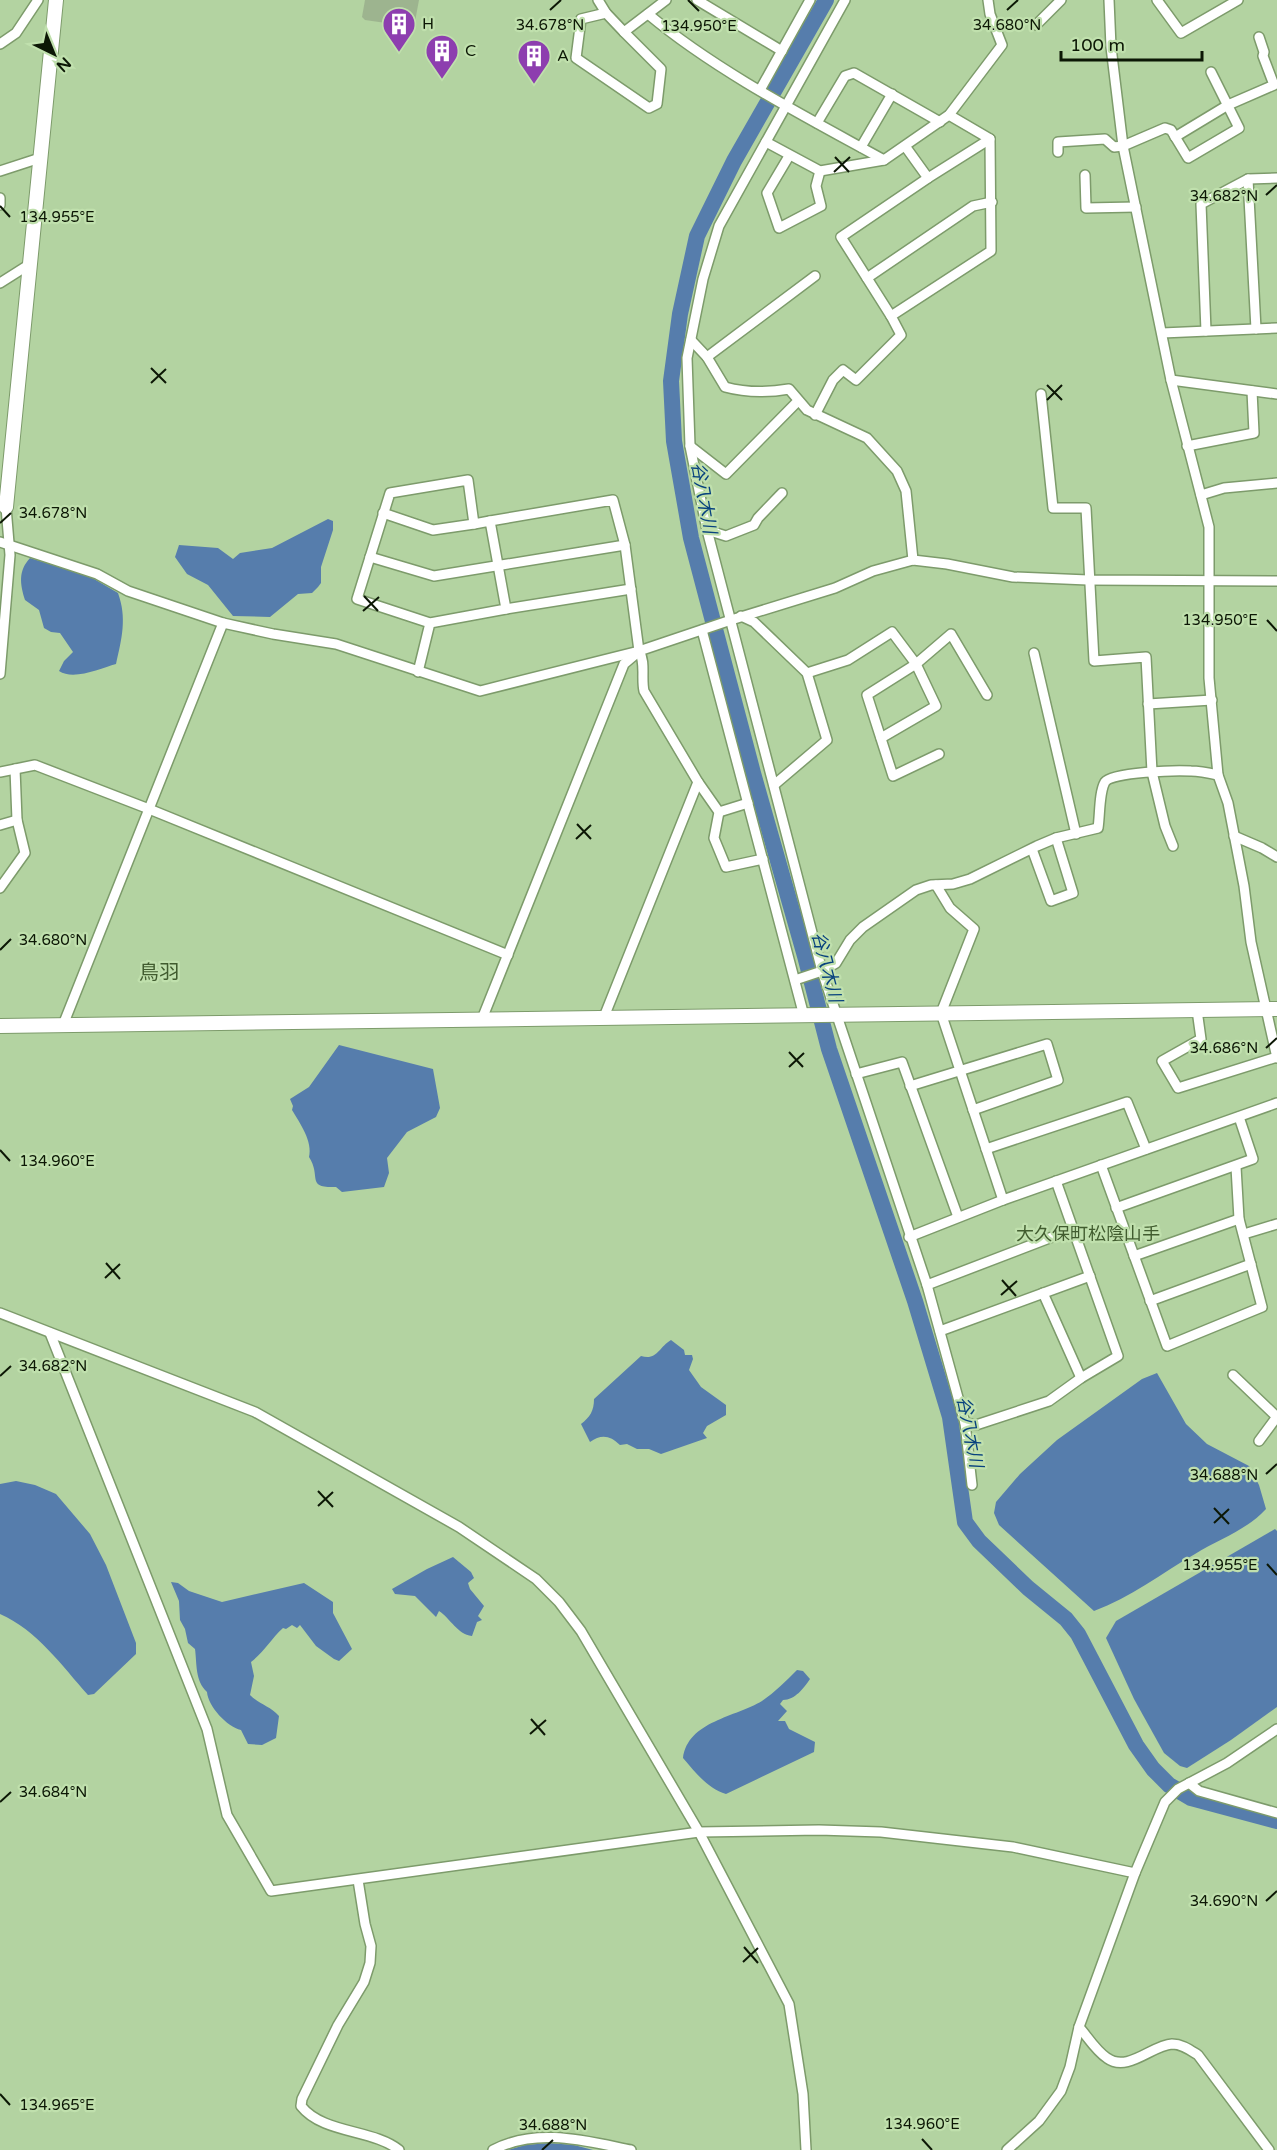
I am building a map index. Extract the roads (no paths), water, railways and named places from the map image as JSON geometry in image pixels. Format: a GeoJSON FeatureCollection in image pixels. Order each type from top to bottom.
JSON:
{"type":"FeatureCollection","features":[{"type":"Feature","properties":{"kind":"street"},"geometry":{"type":"LineString","coordinates":[[0,44],[16,33],[38,0]]}},
{"type":"Feature","properties":{"kind":"street"},"geometry":{"type":"LineString","coordinates":[[0,674],[3,592],[10,555],[4,542],[6,507],[56,0]]}},
{"type":"Feature","properties":{"kind":"street"},"geometry":{"type":"LineString","coordinates":[[598,0],[606,13],[661,69],[657,104],[649,108],[576,58],[581,19],[606,13]]}},
{"type":"Feature","properties":{"kind":"street"},"geometry":{"type":"LineString","coordinates":[[624,32],[666,0]]}},
{"type":"Feature","properties":{"kind":"street"},"geometry":{"type":"LineString","coordinates":[[698,0],[782,51]]}},
{"type":"Feature","properties":{"kind":"street"},"geometry":{"type":"LineString","coordinates":[[760,90],[810,0]]}},
{"type":"Feature","properties":{"kind":"street"},"geometry":{"type":"LineString","coordinates":[[845,0],[719,226],[703,279],[687,358],[690,446],[707,530],[822,970],[909,1237],[927,1285],[965,1423],[972,1485]]}},
{"type":"Feature","properties":{"kind":"street"},"geometry":{"type":"LineString","coordinates":[[766,142],[820,171],[884,160],[949,115],[1002,45],[990,14],[988,0]]}},
{"type":"Feature","properties":{"kind":"street"},"geometry":{"type":"LineString","coordinates":[[1036,25],[1061,0]]}},
{"type":"Feature","properties":{"kind":"street"},"geometry":{"type":"LineString","coordinates":[[1109,0],[1111,47],[1123,146],[1171,380],[1209,526],[1209,678],[1218,775],[1228,803],[1244,886],[1251,942],[1272,1009],[1277,1057],[1178,1088],[1162,1060],[1201,1039],[1197,1010]]}},
{"type":"Feature","properties":{"kind":"street"},"geometry":{"type":"LineString","coordinates":[[1157,0],[1181,33],[1238,0]]}},
{"type":"Feature","properties":{"kind":"street"},"geometry":{"type":"LineString","coordinates":[[648,14],[675,37],[760,90],[884,160]]}},
{"type":"Feature","properties":{"kind":"street"},"geometry":{"type":"LineString","coordinates":[[1175,137],[1228,105],[1274,85],[1263,56],[1264,52],[1259,37]]}},
{"type":"Feature","properties":{"kind":"street"},"geometry":{"type":"LineString","coordinates":[[1058,152],[1058,142],[1104,139],[1114,147],[1123,146],[1165,128],[1170,130],[1188,158],[1239,128],[1211,72]]}},
{"type":"Feature","properties":{"kind":"street"},"geometry":{"type":"LineString","coordinates":[[817,123],[845,76],[854,73],[940,122]]}},
{"type":"Feature","properties":{"kind":"street"},"geometry":{"type":"LineString","coordinates":[[861,147],[892,94]]}},
{"type":"Feature","properties":{"kind":"street"},"geometry":{"type":"LineString","coordinates":[[949,115],[990,139]]}},
{"type":"Feature","properties":{"kind":"street"},"geometry":{"type":"LineString","coordinates":[[815,415],[833,380],[843,369],[856,380],[901,335],[841,237],[990,139]]}},
{"type":"Feature","properties":{"kind":"street"},"geometry":{"type":"LineString","coordinates":[[891,316],[991,250],[990,139]]}},
{"type":"Feature","properties":{"kind":"street"},"geometry":{"type":"LineString","coordinates":[[905,146],[928,178]]}},
{"type":"Feature","properties":{"kind":"street"},"geometry":{"type":"LineString","coordinates":[[789,156],[767,193],[779,228],[821,206],[816,186],[820,171]]}},
{"type":"Feature","properties":{"kind":"street"},"geometry":{"type":"LineString","coordinates":[[0,171],[40,158]]}},
{"type":"Feature","properties":{"kind":"street"},"geometry":{"type":"LineString","coordinates":[[1085,175],[1086,208],[1136,207]]}},
{"type":"Feature","properties":{"kind":"street"},"geometry":{"type":"LineString","coordinates":[[1206,331],[1201,204],[1248,179],[1277,178]]}},
{"type":"Feature","properties":{"kind":"street"},"geometry":{"type":"LineString","coordinates":[[1248,179],[1256,329]]}},
{"type":"Feature","properties":{"kind":"street"},"geometry":{"type":"LineString","coordinates":[[0,198],[0,205]]}},
{"type":"Feature","properties":{"kind":"street"},"geometry":{"type":"LineString","coordinates":[[867,278],[973,206],[992,202]]}},
{"type":"Feature","properties":{"kind":"street"},"geometry":{"type":"LineString","coordinates":[[0,283],[30,264]]}},
{"type":"Feature","properties":{"kind":"street"},"geometry":{"type":"LineString","coordinates":[[707,357],[815,276]]}},
{"type":"Feature","properties":{"kind":"street"},"geometry":{"type":"LineString","coordinates":[[1162,333],[1277,328]]}},
{"type":"Feature","properties":{"kind":"street"},"geometry":{"type":"LineString","coordinates":[[691,340],[707,357],[725,387],[741,392],[761,393],[789,389],[807,410],[867,438],[897,471],[906,491],[913,560]]}},
{"type":"Feature","properties":{"kind":"street"},"geometry":{"type":"LineString","coordinates":[[1171,380],[1277,394]]}},
{"type":"Feature","properties":{"kind":"street"},"geometry":{"type":"LineString","coordinates":[[1187,446],[1254,433],[1252,391]]}},
{"type":"Feature","properties":{"kind":"street"},"geometry":{"type":"LineString","coordinates":[[1041,394],[1053,508],[1086,508],[1094,661],[1146,657],[1152,772],[1165,826],[1173,846]]}},
{"type":"Feature","properties":{"kind":"street"},"geometry":{"type":"LineString","coordinates":[[690,446],[726,474],[798,401]]}},
{"type":"Feature","properties":{"kind":"street"},"geometry":{"type":"LineString","coordinates":[[474,524],[468,480],[390,493],[357,599],[430,623],[631,589]]}},
{"type":"Feature","properties":{"kind":"street"},"geometry":{"type":"LineString","coordinates":[[1201,495],[1224,488],[1277,483]]}},
{"type":"Feature","properties":{"kind":"street"},"geometry":{"type":"LineString","coordinates":[[707,530],[726,536],[754,525],[782,494]]}},
{"type":"Feature","properties":{"kind":"street"},"geometry":{"type":"LineString","coordinates":[[383,513],[433,530],[613,500],[625,545],[639,651],[643,657],[644,691],[698,782],[719,812],[714,838],[726,867],[763,859]]}},
{"type":"Feature","properties":{"kind":"street"},"geometry":{"type":"LineString","coordinates":[[490,521],[506,609]]}},
{"type":"Feature","properties":{"kind":"street"},"geometry":{"type":"LineString","coordinates":[[4,542],[97,574],[128,591],[223,623],[336,644],[480,692],[639,651],[741,616],[835,588],[873,571],[913,560],[1013,577],[1210,582],[1277,581]]}},
{"type":"Feature","properties":{"kind":"street"},"geometry":{"type":"LineString","coordinates":[[370,557],[434,576],[625,545]]}},
{"type":"Feature","properties":{"kind":"street"},"geometry":{"type":"LineString","coordinates":[[741,616],[754,622],[807,673],[827,740],[774,785]]}},
{"type":"Feature","properties":{"kind":"street"},"geometry":{"type":"LineString","coordinates":[[63,1025],[223,623]]}},
{"type":"Feature","properties":{"kind":"street"},"geometry":{"type":"LineString","coordinates":[[418,672],[430,623]]}},
{"type":"Feature","properties":{"kind":"street"},"geometry":{"type":"LineString","coordinates":[[702,630],[804,1016]]}},
{"type":"Feature","properties":{"kind":"street"},"geometry":{"type":"LineString","coordinates":[[807,673],[848,660],[892,632],[916,664],[936,706],[881,738]]}},
{"type":"Feature","properties":{"kind":"street"},"geometry":{"type":"LineString","coordinates":[[939,754],[893,777],[867,695],[916,664],[951,634],[987,695]]}},
{"type":"Feature","properties":{"kind":"street"},"geometry":{"type":"LineString","coordinates":[[482,1019],[624,664],[639,651]]}},
{"type":"Feature","properties":{"kind":"street"},"geometry":{"type":"LineString","coordinates":[[1034,653],[1076,834]]}},
{"type":"Feature","properties":{"kind":"street"},"geometry":{"type":"LineString","coordinates":[[1148,704],[1212,700]]}},
{"type":"Feature","properties":{"kind":"street"},"geometry":{"type":"LineString","coordinates":[[0,772],[35,765],[508,955]]}},
{"type":"Feature","properties":{"kind":"street"},"geometry":{"type":"LineString","coordinates":[[0,888],[26,853],[17,820],[15,769]]}},
{"type":"Feature","properties":{"kind":"street"},"geometry":{"type":"LineString","coordinates":[[795,980],[836,963],[850,940],[863,927],[916,890],[970,879],[1056,838],[1098,828],[1102,790],[1110,777],[1152,772],[1191,771],[1218,775]]}},
{"type":"Feature","properties":{"kind":"street"},"geometry":{"type":"LineString","coordinates":[[604,1017],[698,782]]}},
{"type":"Feature","properties":{"kind":"street"},"geometry":{"type":"LineString","coordinates":[[719,812],[748,804]]}},
{"type":"Feature","properties":{"kind":"street"},"geometry":{"type":"LineString","coordinates":[[0,825],[17,820]]}},
{"type":"Feature","properties":{"kind":"street"},"geometry":{"type":"LineString","coordinates":[[1234,836],[1277,857]]}},
{"type":"Feature","properties":{"kind":"street"},"geometry":{"type":"LineString","coordinates":[[1032,849],[1051,901],[1073,893],[1056,838]]}},
{"type":"Feature","properties":{"kind":"street"},"geometry":{"type":"LineString","coordinates":[[936,885],[950,908],[974,929],[941,1013],[1003,1200]]}},
{"type":"Feature","properties":{"kind":"street"},"geometry":{"type":"LineString","coordinates":[[0,1026],[1272,1009]]}},
{"type":"Feature","properties":{"kind":"street"},"geometry":{"type":"LineString","coordinates":[[910,1086],[1047,1044],[1058,1080],[973,1110]]}},
{"type":"Feature","properties":{"kind":"street"},"geometry":{"type":"LineString","coordinates":[[856,1074],[902,1062],[958,1217]]}},
{"type":"Feature","properties":{"kind":"street"},"geometry":{"type":"LineString","coordinates":[[986,1149],[1127,1102],[1146,1149]]}},
{"type":"Feature","properties":{"kind":"street"},"geometry":{"type":"LineString","coordinates":[[909,1237],[1003,1200],[1277,1103]]}},
{"type":"Feature","properties":{"kind":"street"},"geometry":{"type":"LineString","coordinates":[[1116,1208],[1236,1167],[1253,1159],[1239,1117]]}},
{"type":"Feature","properties":{"kind":"street"},"geometry":{"type":"LineString","coordinates":[[1101,1165],[1167,1346],[1262,1307],[1239,1219],[1236,1167]]}},
{"type":"Feature","properties":{"kind":"street"},"geometry":{"type":"LineString","coordinates":[[965,1423],[976,1425],[1049,1401],[1118,1356],[1056,1181]]}},
{"type":"Feature","properties":{"kind":"street"},"geometry":{"type":"LineString","coordinates":[[1134,1256],[1239,1219]]}},
{"type":"Feature","properties":{"kind":"street"},"geometry":{"type":"LineString","coordinates":[[1244,1234],[1277,1224]]}},
{"type":"Feature","properties":{"kind":"street"},"geometry":{"type":"LineString","coordinates":[[927,1285],[1073,1229]]}},
{"type":"Feature","properties":{"kind":"street"},"geometry":{"type":"LineString","coordinates":[[1150,1301],[1251,1264]]}},
{"type":"Feature","properties":{"kind":"street"},"geometry":{"type":"LineString","coordinates":[[940,1330],[1090,1276]]}},
{"type":"Feature","properties":{"kind":"street"},"geometry":{"type":"LineString","coordinates":[[1043,1293],[1081,1378]]}},
{"type":"Feature","properties":{"kind":"street"},"geometry":{"type":"LineString","coordinates":[[0,1312],[50,1334],[124,1360],[255,1412],[459,1527],[536,1579],[559,1602],[581,1631],[699,1832],[789,2004],[802,2094],[806,2150]]}},
{"type":"Feature","properties":{"kind":"street"},"geometry":{"type":"LineString","coordinates":[[50,1334],[207,1729],[227,1815],[271,1891],[699,1832],[845,1830],[927,1837],[1013,1846],[1135,1873]]}},
{"type":"Feature","properties":{"kind":"street"},"geometry":{"type":"LineString","coordinates":[[1233,1375],[1276,1417],[1259,1441]]}},
{"type":"Feature","properties":{"kind":"street"},"geometry":{"type":"LineString","coordinates":[[1013,2148],[1039,2121],[1061,2091],[1070,2067],[1079,2027],[1135,1873],[1165,1802],[1178,1789],[1227,1763],[1277,1729]]}},
{"type":"Feature","properties":{"kind":"street"},"geometry":{"type":"LineString","coordinates":[[1189,1783],[1199,1791],[1277,1813]]}},
{"type":"Feature","properties":{"kind":"street"},"geometry":{"type":"LineString","coordinates":[[358,1880],[371,1946],[370,1963],[364,1982],[338,2025],[301,2106],[308,2114],[324,2124],[351,2130],[399,2150]]}},
{"type":"Feature","properties":{"kind":"street"},"geometry":{"type":"LineString","coordinates":[[1079,2027],[1107,2059],[1116,2062],[1145,2056],[1161,2046],[1174,2044],[1198,2055],[1269,2150]]}},
{"type":"Feature","properties":{"kind":"street"},"geometry":{"type":"LineString","coordinates":[[494,2150],[525,2139],[565,2136],[631,2150]]}},
{"type":"Feature","properties":{"kind":"water"},"geometry":{"type":"Polygon","coordinates":[[[328,519],[333,521],[333,530],[321,567],[321,583],[312,593],[298,594],[270,617],[233,616],[208,585],[187,574],[175,557],[179,545],[218,548],[233,559],[240,553],[272,548],[328,519]]]}},
{"type":"Feature","properties":{"kind":"water"},"geometry":{"type":"Polygon","coordinates":[[[30,558],[89,576],[118,593],[123,620],[116,664],[72,675],[59,671],[64,661],[73,652],[60,633],[44,628],[39,610],[25,600],[21,578],[23,568],[30,558]]]}},
{"type":"Feature","properties":{"kind":"water"},"geometry":{"type":"Polygon","coordinates":[[[339,1045],[433,1069],[440,1108],[436,1117],[407,1132],[387,1158],[389,1173],[384,1187],[342,1192],[336,1187],[321,1186],[317,1183],[309,1157],[307,1139],[292,1110],[290,1099],[309,1087],[339,1045]]]}},
{"type":"Feature","properties":{"kind":"water"},"geometry":{"type":"Polygon","coordinates":[[[671,1340],[684,1350],[685,1355],[692,1355],[689,1370],[701,1387],[726,1405],[726,1415],[707,1426],[703,1433],[707,1438],[661,1454],[649,1449],[637,1449],[627,1444],[620,1445],[613,1439],[605,1437],[590,1442],[581,1424],[591,1413],[594,1399],[641,1356],[651,1357],[671,1340]]]}},
{"type":"Feature","properties":{"kind":"water"},"geometry":{"type":"Polygon","coordinates":[[[1157,1373],[1186,1424],[1207,1444],[1249,1466],[1259,1485],[1266,1509],[1242,1529],[1195,1554],[1133,1592],[1094,1611],[999,1525],[994,1513],[996,1502],[1020,1474],[1057,1440],[1142,1379],[1157,1373]]]}},
{"type":"Feature","properties":{"kind":"water"},"geometry":{"type":"Polygon","coordinates":[[[16,1481],[35,1485],[56,1494],[90,1534],[106,1565],[136,1643],[136,1654],[94,1694],[88,1695],[26,1629],[0,1614],[0,1484],[16,1481]]]}},
{"type":"Feature","properties":{"kind":"water"},"geometry":{"type":"Polygon","coordinates":[[[1275,1529],[1277,1531],[1277,1707],[1187,1768],[1180,1766],[1164,1753],[1134,1699],[1106,1638],[1116,1621],[1275,1529]]]}},
{"type":"Feature","properties":{"kind":"water"},"geometry":{"type":"Polygon","coordinates":[[[453,1557],[471,1572],[474,1578],[468,1583],[470,1589],[484,1606],[478,1616],[482,1620],[477,1622],[472,1636],[458,1629],[439,1611],[436,1617],[415,1596],[395,1594],[392,1589],[453,1557]]]}},
{"type":"Feature","properties":{"kind":"water"},"geometry":{"type":"Polygon","coordinates":[[[171,1582],[178,1583],[189,1591],[222,1602],[304,1583],[333,1602],[333,1613],[352,1649],[339,1661],[316,1646],[300,1625],[297,1628],[292,1625],[286,1629],[283,1628],[251,1662],[254,1676],[250,1695],[279,1716],[276,1738],[262,1745],[248,1744],[241,1730],[230,1725],[215,1709],[200,1683],[195,1649],[188,1643],[180,1620],[179,1601],[171,1582]]]}},
{"type":"Feature","properties":{"kind":"water"},"geometry":{"type":"Polygon","coordinates":[[[797,1670],[803,1671],[810,1679],[795,1696],[783,1700],[780,1704],[787,1711],[778,1721],[785,1721],[789,1729],[815,1742],[814,1752],[726,1794],[707,1784],[683,1758],[694,1736],[703,1728],[762,1701],[797,1670]]]}},
{"type":"Feature","properties":{"kind":"water"},"geometry":{"type":"Polygon","coordinates":[[[549,2143],[574,2145],[593,2150],[508,2150],[525,2145],[549,2143]]]}},
{"type":"Feature","properties":{"kind":"waterway","name":"谷八木川"},"geometry":{"type":"LineString","coordinates":[[826,0],[734,161],[697,236],[680,314],[671,381],[674,441],[691,538],[829,1049],[915,1301],[950,1417],[965,1522],[979,1541],[1028,1588],[1066,1619],[1078,1634],[1136,1745],[1153,1769],[1169,1785],[1191,1798],[1277,1821]]}},
{"type":"Feature","properties":{"kind":"place","name":"H"},"geometry":{"type":"Point","coordinates":[399,53]}},
{"type":"Feature","properties":{"kind":"place","name":"C"},"geometry":{"type":"Point","coordinates":[442,80]}},
{"type":"Feature","properties":{"kind":"place","name":"A"},"geometry":{"type":"Point","coordinates":[534,85]}},
{"type":"Feature","properties":{"kind":"district","name":"鳥羽"},"geometry":{"type":"Point","coordinates":[159,973]}},
{"type":"Feature","properties":{"kind":"district","name":"大久保町松陰山手"},"geometry":{"type":"Point","coordinates":[1088,1234]}}]}
